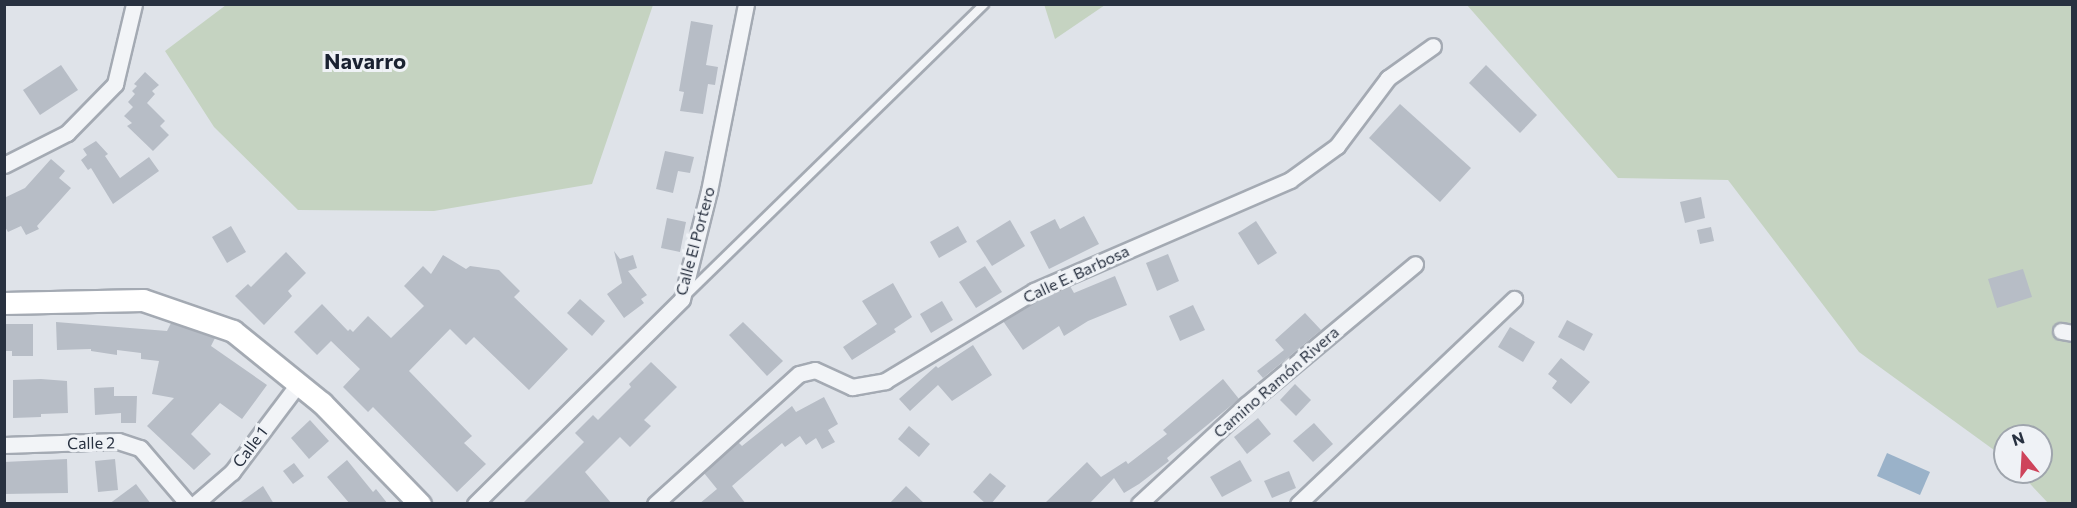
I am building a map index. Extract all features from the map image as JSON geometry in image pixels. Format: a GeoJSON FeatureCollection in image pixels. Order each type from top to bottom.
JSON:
{"type":"FeatureCollection","features":[{"type":"Feature","properties":{"kind":"street"},"geometry":{"type":"LineString","coordinates":[[4,165],[67,133],[115,84],[134,4]]}},
{"type":"Feature","properties":{"kind":"street","name":"Calle El Portero"},"geometry":{"type":"LineString","coordinates":[[475,504],[682,299],[709,190],[746,4]]}},
{"type":"Feature","properties":{"kind":"street","name":"Calle E. Barbosa"},"geometry":{"type":"LineString","coordinates":[[656,504],[799,374],[815,370],[852,387],[885,381],[1034,291],[1290,180],[1336,146],[1388,78],[1432,46]]}},
{"type":"Feature","properties":{"kind":"street","name":"Camino Ramón Rivera"},"geometry":{"type":"LineString","coordinates":[[1139,504],[1246,405],[1415,264]]}},
{"type":"Feature","properties":{"kind":"street"},"geometry":{"type":"LineString","coordinates":[[1298,504],[1514,299]]}},
{"type":"Feature","properties":{"kind":"street"},"geometry":{"type":"LineString","coordinates":[[4,303],[144,300],[233,331],[322,403],[420,504]]}},
{"type":"Feature","properties":{"kind":"street","name":"Calle 1"},"geometry":{"type":"LineString","coordinates":[[195,504],[232,472],[298,384]]}},
{"type":"Feature","properties":{"kind":"street","name":"Calle 2"},"geometry":{"type":"LineString","coordinates":[[4,445],[118,441],[140,448],[188,504]]}},
{"type":"Feature","properties":{"kind":"lane"},"geometry":{"type":"LineString","coordinates":[[682,299],[984,4]]}},
{"type":"Feature","properties":{"kind":"green space"},"geometry":{"type":"Polygon","coordinates":[[[1044,4],[1105,4],[1105,5],[1055,39],[1044,4]]]}},
{"type":"Feature","properties":{"kind":"green space"},"geometry":{"type":"Polygon","coordinates":[[[226,5],[653,5],[592,184],[434,211],[298,210],[214,127],[165,51],[226,5]]]}},
{"type":"Feature","properties":{"kind":"green space"},"geometry":{"type":"Polygon","coordinates":[[[1467,5],[2072,5],[2072,503],[2048,503],[2030,484],[2053,484],[2053,424],[1993,424],[1993,449],[1859,352],[1728,180],[1618,178],[1467,5]]]}},
{"type":"Feature","properties":{"kind":"water"},"geometry":{"type":"Polygon","coordinates":[[[1887,453],[1930,472],[1920,495],[1877,476],[1887,453]]]}},
{"type":"Feature","properties":{"kind":"building"},"geometry":{"type":"Polygon","coordinates":[[[691,21],[713,25],[706,65],[718,67],[715,85],[708,84],[703,114],[680,111],[684,92],[679,91],[691,21]]]}},
{"type":"Feature","properties":{"kind":"building"},"geometry":{"type":"Polygon","coordinates":[[[61,65],[78,90],[40,115],[23,90],[61,65]]]}},
{"type":"Feature","properties":{"kind":"building"},"geometry":{"type":"Polygon","coordinates":[[[1486,65],[1537,115],[1520,133],[1469,83],[1486,65]]]}},
{"type":"Feature","properties":{"kind":"building"},"geometry":{"type":"Polygon","coordinates":[[[145,72],[159,85],[152,91],[155,94],[147,103],[165,121],[160,126],[169,135],[153,151],[127,126],[132,123],[124,116],[133,107],[128,102],[135,94],[132,91],[137,86],[134,84],[145,72]]]}},
{"type":"Feature","properties":{"kind":"building"},"geometry":{"type":"Polygon","coordinates":[[[1400,104],[1471,168],[1440,202],[1369,138],[1400,104]]]}},
{"type":"Feature","properties":{"kind":"building"},"geometry":{"type":"Polygon","coordinates":[[[96,141],[108,154],[105,156],[120,178],[149,157],[159,171],[113,204],[91,168],[88,170],[81,160],[87,155],[83,149],[96,141]]]}},
{"type":"Feature","properties":{"kind":"building"},"geometry":{"type":"Polygon","coordinates":[[[665,151],[694,157],[690,173],[678,171],[673,193],[656,189],[665,151]]]}},
{"type":"Feature","properties":{"kind":"building"},"geometry":{"type":"Polygon","coordinates":[[[51,159],[65,171],[59,178],[71,188],[37,226],[39,229],[26,235],[21,226],[8,232],[4,225],[4,198],[25,188],[51,159]]]}},
{"type":"Feature","properties":{"kind":"building"},"geometry":{"type":"Polygon","coordinates":[[[1701,197],[1705,218],[1685,223],[1680,202],[1701,197]]]}},
{"type":"Feature","properties":{"kind":"building"},"geometry":{"type":"Polygon","coordinates":[[[1084,216],[1099,244],[1049,269],[1030,232],[1055,219],[1060,229],[1084,216]]]}},
{"type":"Feature","properties":{"kind":"building"},"geometry":{"type":"Polygon","coordinates":[[[667,218],[686,222],[680,252],[661,248],[667,218]]]}},
{"type":"Feature","properties":{"kind":"building"},"geometry":{"type":"Polygon","coordinates":[[[1010,220],[1025,246],[992,266],[976,241],[1010,220]]]}},
{"type":"Feature","properties":{"kind":"building"},"geometry":{"type":"Polygon","coordinates":[[[1256,221],[1277,253],[1258,265],[1238,233],[1256,221]]]}},
{"type":"Feature","properties":{"kind":"building"},"geometry":{"type":"Polygon","coordinates":[[[231,226],[246,252],[227,263],[212,237],[231,226]]]}},
{"type":"Feature","properties":{"kind":"building"},"geometry":{"type":"Polygon","coordinates":[[[958,226],[967,242],[939,258],[930,242],[958,226]]]}},
{"type":"Feature","properties":{"kind":"building"},"geometry":{"type":"Polygon","coordinates":[[[1711,227],[1714,241],[1700,244],[1697,230],[1711,227]]]}},
{"type":"Feature","properties":{"kind":"building"},"geometry":{"type":"Polygon","coordinates":[[[614,251],[620,259],[633,255],[637,268],[628,271],[647,295],[641,299],[644,303],[624,318],[607,294],[622,283],[614,251]]]}},
{"type":"Feature","properties":{"kind":"building"},"geometry":{"type":"Polygon","coordinates":[[[286,252],[306,273],[288,291],[292,296],[264,325],[235,296],[248,284],[251,287],[286,252]]]}},
{"type":"Feature","properties":{"kind":"building"},"geometry":{"type":"Polygon","coordinates":[[[1168,254],[1179,281],[1157,291],[1146,263],[1168,254]]]}},
{"type":"Feature","properties":{"kind":"building"},"geometry":{"type":"Polygon","coordinates":[[[443,255],[466,269],[470,266],[499,270],[520,291],[514,297],[568,349],[529,390],[474,337],[466,345],[450,329],[409,371],[472,436],[464,443],[486,464],[457,492],[373,407],[368,412],[343,387],[360,369],[331,341],[317,355],[294,332],[322,304],[348,331],[350,329],[353,332],[368,316],[391,338],[424,306],[404,286],[423,266],[431,274],[443,255]]]}},
{"type":"Feature","properties":{"kind":"building"},"geometry":{"type":"Polygon","coordinates":[[[985,266],[1002,292],[976,308],[959,282],[985,266]]]}},
{"type":"Feature","properties":{"kind":"building"},"geometry":{"type":"Polygon","coordinates":[[[2023,269],[2032,297],[1997,308],[1988,279],[2023,269]]]}},
{"type":"Feature","properties":{"kind":"building"},"geometry":{"type":"Polygon","coordinates":[[[1115,276],[1127,305],[1088,321],[1064,336],[1059,326],[1023,350],[1003,321],[1041,299],[1070,286],[1074,293],[1115,276]]]}},
{"type":"Feature","properties":{"kind":"building"},"geometry":{"type":"Polygon","coordinates":[[[893,283],[912,317],[894,329],[896,332],[852,360],[843,347],[877,324],[862,301],[893,283]]]}},
{"type":"Feature","properties":{"kind":"building"},"geometry":{"type":"Polygon","coordinates":[[[580,299],[605,321],[592,336],[567,313],[580,299]]]}},
{"type":"Feature","properties":{"kind":"building"},"geometry":{"type":"Polygon","coordinates":[[[942,301],[953,320],[931,333],[920,314],[942,301]]]}},
{"type":"Feature","properties":{"kind":"building"},"geometry":{"type":"Polygon","coordinates":[[[1193,305],[1205,330],[1180,341],[1169,316],[1193,305]]]}},
{"type":"Feature","properties":{"kind":"building"},"geometry":{"type":"Polygon","coordinates":[[[1305,313],[1321,330],[1263,378],[1257,371],[1284,350],[1275,340],[1305,313]]]}},
{"type":"Feature","properties":{"kind":"building"},"geometry":{"type":"Polygon","coordinates":[[[1567,320],[1593,334],[1584,351],[1558,337],[1567,320]]]}},
{"type":"Feature","properties":{"kind":"building"},"geometry":{"type":"Polygon","coordinates":[[[56,322],[167,331],[171,323],[215,338],[211,346],[267,385],[242,419],[220,403],[191,434],[211,454],[194,470],[147,426],[174,398],[152,394],[159,361],[141,359],[141,353],[117,350],[117,355],[91,351],[91,349],[57,350],[56,322]]]}},
{"type":"Feature","properties":{"kind":"building"},"geometry":{"type":"Polygon","coordinates":[[[743,322],[783,361],[767,376],[729,335],[743,322]]]}},
{"type":"Feature","properties":{"kind":"building"},"geometry":{"type":"Polygon","coordinates":[[[4,324],[33,324],[33,356],[12,356],[12,351],[4,351],[4,324]]]}},
{"type":"Feature","properties":{"kind":"building"},"geometry":{"type":"Polygon","coordinates":[[[1510,327],[1535,342],[1523,362],[1498,347],[1510,327]]]}},
{"type":"Feature","properties":{"kind":"building"},"geometry":{"type":"Polygon","coordinates":[[[973,345],[992,375],[952,401],[938,385],[910,411],[899,399],[936,366],[938,368],[973,345]]]}},
{"type":"Feature","properties":{"kind":"building"},"geometry":{"type":"Polygon","coordinates":[[[1561,358],[1590,382],[1571,404],[1552,388],[1557,381],[1548,374],[1561,358]]]}},
{"type":"Feature","properties":{"kind":"building"},"geometry":{"type":"Polygon","coordinates":[[[651,362],[677,387],[644,420],[651,426],[630,447],[620,437],[585,472],[612,504],[522,504],[584,442],[575,433],[593,415],[598,420],[631,387],[629,384],[651,362]]]}},
{"type":"Feature","properties":{"kind":"building"},"geometry":{"type":"Polygon","coordinates":[[[1223,379],[1239,399],[1167,458],[1169,461],[1139,484],[1124,493],[1114,478],[1089,504],[1044,504],[1087,462],[1101,477],[1126,461],[1128,464],[1167,434],[1163,430],[1223,379]]]}},
{"type":"Feature","properties":{"kind":"building"},"geometry":{"type":"Polygon","coordinates":[[[13,380],[67,381],[68,413],[13,418],[13,380]]]}},
{"type":"Feature","properties":{"kind":"building"},"geometry":{"type":"Polygon","coordinates":[[[1295,384],[1311,400],[1296,416],[1280,400],[1295,384]]]}},
{"type":"Feature","properties":{"kind":"building"},"geometry":{"type":"Polygon","coordinates":[[[114,387],[114,396],[137,396],[136,423],[121,423],[121,413],[95,415],[94,388],[114,387]]]}},
{"type":"Feature","properties":{"kind":"building"},"geometry":{"type":"Polygon","coordinates":[[[824,397],[838,424],[828,430],[835,442],[822,449],[816,438],[806,445],[800,436],[785,447],[782,443],[732,486],[746,504],[699,504],[717,489],[704,473],[738,442],[742,446],[792,406],[796,412],[824,397]]]}},
{"type":"Feature","properties":{"kind":"building"},"geometry":{"type":"Polygon","coordinates":[[[1258,418],[1271,434],[1247,454],[1234,437],[1258,418]]]}},
{"type":"Feature","properties":{"kind":"building"},"geometry":{"type":"Polygon","coordinates":[[[310,420],[329,441],[309,459],[291,438],[310,420]]]}},
{"type":"Feature","properties":{"kind":"building"},"geometry":{"type":"Polygon","coordinates":[[[1314,423],[1333,444],[1313,462],[1293,441],[1314,423]]]}},
{"type":"Feature","properties":{"kind":"building"},"geometry":{"type":"Polygon","coordinates":[[[909,426],[930,444],[919,457],[898,439],[909,426]]]}},
{"type":"Feature","properties":{"kind":"building"},"geometry":{"type":"Polygon","coordinates":[[[67,459],[68,493],[4,494],[4,462],[67,459]]]}},
{"type":"Feature","properties":{"kind":"building"},"geometry":{"type":"Polygon","coordinates":[[[115,459],[118,490],[98,492],[95,461],[115,459]]]}},
{"type":"Feature","properties":{"kind":"building"},"geometry":{"type":"Polygon","coordinates":[[[347,460],[373,492],[376,489],[388,504],[350,504],[327,477],[347,460]]]}},
{"type":"Feature","properties":{"kind":"building"},"geometry":{"type":"Polygon","coordinates":[[[1240,460],[1252,481],[1222,497],[1210,477],[1240,460]]]}},
{"type":"Feature","properties":{"kind":"building"},"geometry":{"type":"Polygon","coordinates":[[[294,463],[304,476],[293,484],[283,471],[294,463]]]}},
{"type":"Feature","properties":{"kind":"building"},"geometry":{"type":"Polygon","coordinates":[[[1289,471],[1296,488],[1272,498],[1264,481],[1289,471]]]}},
{"type":"Feature","properties":{"kind":"building"},"geometry":{"type":"Polygon","coordinates":[[[990,473],[1006,486],[991,504],[986,504],[973,492],[990,473]]]}},
{"type":"Feature","properties":{"kind":"building"},"geometry":{"type":"Polygon","coordinates":[[[136,484],[151,504],[109,504],[136,484]]]}},
{"type":"Feature","properties":{"kind":"building"},"geometry":{"type":"Polygon","coordinates":[[[263,486],[274,504],[238,504],[263,486]]]}},
{"type":"Feature","properties":{"kind":"building"},"geometry":{"type":"Polygon","coordinates":[[[906,486],[925,504],[889,504],[906,486]]]}},
{"type":"Feature","properties":{"kind":"district","name":"Navarro"},"geometry":{"type":"Point","coordinates":[365,61]}}]}
